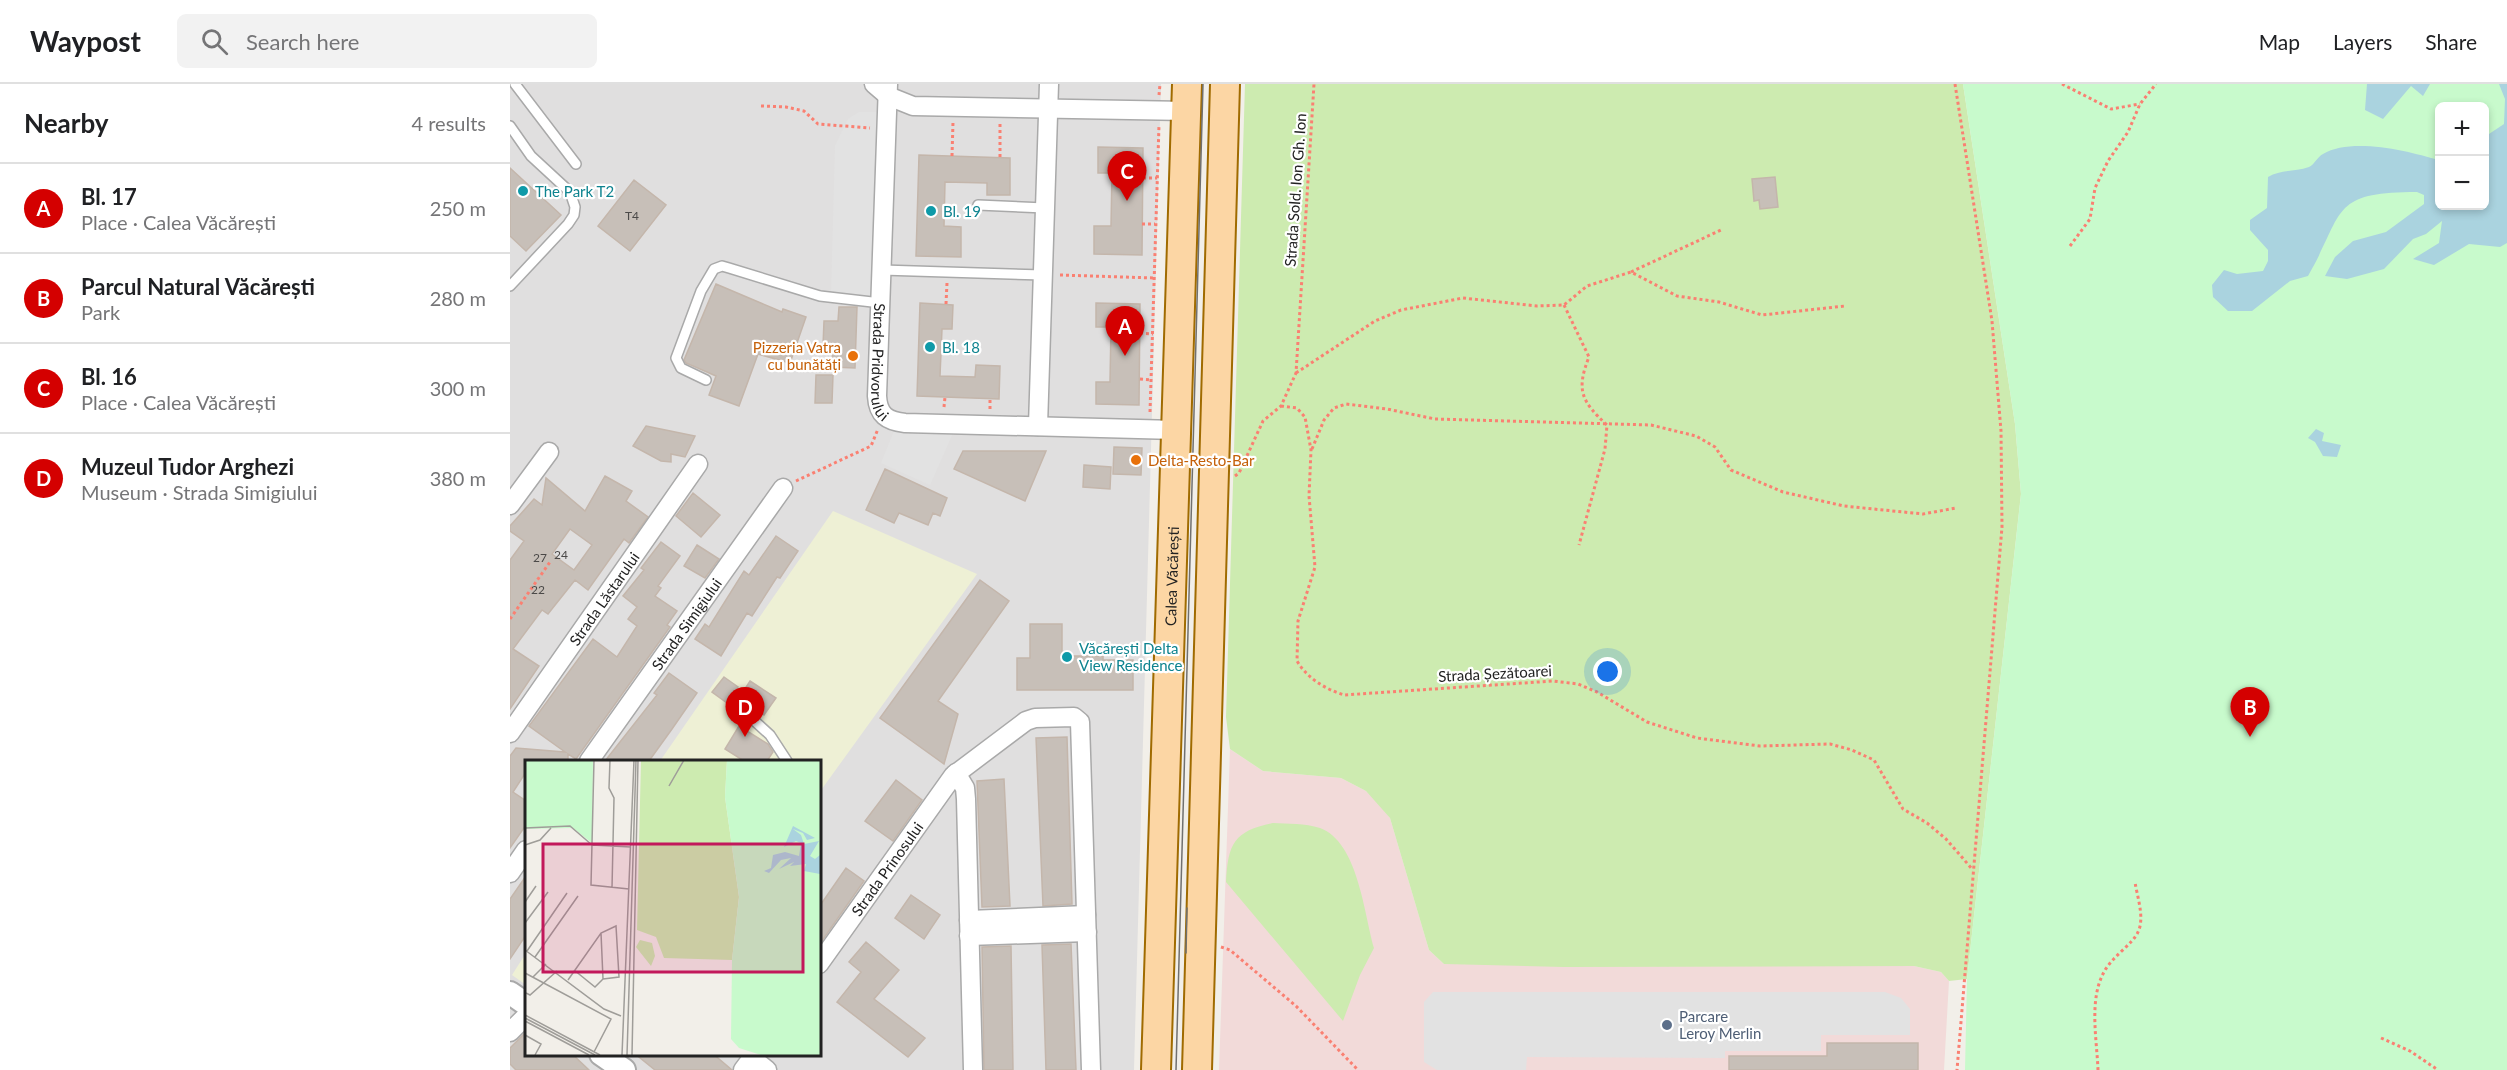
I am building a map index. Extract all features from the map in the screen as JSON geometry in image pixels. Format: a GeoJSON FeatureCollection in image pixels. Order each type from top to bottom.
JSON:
{"type":"FeatureCollection","features":[{"type":"Feature","properties":{"kind":"main road"},"geometry":{"type":"LineString","coordinates":[[1197,1070],[1225,84]]}},
{"type":"Feature","properties":{"kind":"main road","name":"Calea Văcărești"},"geometry":{"type":"LineString","coordinates":[[1156,1070],[1163,797],[1162,429],[1178,102]]}},
{"type":"Feature","properties":{"kind":"main road"},"geometry":{"type":"LineString","coordinates":[[1163,797],[1205,799]]}},
{"type":"Feature","properties":{"kind":"street"},"geometry":{"type":"LineString","coordinates":[[874,84],[913,106],[1048,108],[1178,102]]}},
{"type":"Feature","properties":{"kind":"street"},"geometry":{"type":"LineString","coordinates":[[1038,426],[1049,84]]}},
{"type":"Feature","properties":{"kind":"street","name":"Strada Pridvorului"},"geometry":{"type":"LineString","coordinates":[[888,90],[877,396],[880,412],[884,417],[905,423],[1162,429]]}},
{"type":"Feature","properties":{"kind":"street"},"geometry":{"type":"LineString","coordinates":[[510,505],[549,452]]}},
{"type":"Feature","properties":{"kind":"street","name":"Strada Lăstarului"},"geometry":{"type":"LineString","coordinates":[[510,733],[698,464]]}},
{"type":"Feature","properties":{"kind":"street","name":"Strada Simigiului"},"geometry":{"type":"LineString","coordinates":[[590,760],[783,488]]}},
{"type":"Feature","properties":{"kind":"street","name":"Strada Prinosului"},"geometry":{"type":"LineString","coordinates":[[820,963],[956,773],[1026,721],[1035,718],[1078,718],[1086,923]]}},
{"type":"Feature","properties":{"kind":"street"},"geometry":{"type":"LineString","coordinates":[[956,773],[965,788],[973,1070]]}},
{"type":"Feature","properties":{"kind":"street"},"geometry":{"type":"LineString","coordinates":[[510,873],[525,851]]}},
{"type":"Feature","properties":{"kind":"street"},"geometry":{"type":"LineString","coordinates":[[969,928],[1086,923],[1091,1070]]}},
{"type":"Feature","properties":{"kind":"street"},"geometry":{"type":"LineString","coordinates":[[510,993],[525,1003]]}},
{"type":"Feature","properties":{"kind":"street"},"geometry":{"type":"LineString","coordinates":[[510,1032],[525,1017]]}},
{"type":"Feature","properties":{"kind":"street"},"geometry":{"type":"LineString","coordinates":[[1089,1017],[1102,1070]]}},
{"type":"Feature","properties":{"kind":"street"},"geometry":{"type":"LineString","coordinates":[[750,1060],[767,1070]]}},
{"type":"Feature","properties":{"kind":"lane"},"geometry":{"type":"LineString","coordinates":[[515,84],[576,164]]}},
{"type":"Feature","properties":{"kind":"lane"},"geometry":{"type":"LineString","coordinates":[[510,126],[531,156],[570,192],[575,207],[574,215],[568,224],[510,286]]}},
{"type":"Feature","properties":{"kind":"lane"},"geometry":{"type":"LineString","coordinates":[[978,205],[1045,208]]}},
{"type":"Feature","properties":{"kind":"lane"},"geometry":{"type":"LineString","coordinates":[[706,380],[681,368],[677,364],[676,357],[701,291],[714,269],[722,266],[835,299],[881,303]]}},
{"type":"Feature","properties":{"kind":"lane"},"geometry":{"type":"LineString","coordinates":[[882,270],[1043,275]]}},
{"type":"Feature","properties":{"kind":"lane"},"geometry":{"type":"LineString","coordinates":[[748,715],[770,735],[786,760]]}},
{"type":"Feature","properties":{"kind":"path"},"geometry":{"type":"LineString","coordinates":[[1160,84],[1178,102],[1157,178],[1151,381],[1162,429]]}},
{"type":"Feature","properties":{"kind":"path","name":"Strada Sold. Ion Gh. Ion"},"geometry":{"type":"LineString","coordinates":[[1281,406],[1296,373],[1300,349],[1299,298],[1314,84]]}},
{"type":"Feature","properties":{"kind":"path"},"geometry":{"type":"LineString","coordinates":[[1955,84],[1992,321],[2001,431],[2002,527],[1957,1070]]}},
{"type":"Feature","properties":{"kind":"path"},"geometry":{"type":"LineString","coordinates":[[2062,84],[2111,109],[2140,104]]}},
{"type":"Feature","properties":{"kind":"path"},"geometry":{"type":"LineString","coordinates":[[2070,246],[2090,219],[2095,188],[2108,161],[2128,132],[2140,104],[2156,84]]}},
{"type":"Feature","properties":{"kind":"path"},"geometry":{"type":"LineString","coordinates":[[761,106],[786,107],[804,111],[818,124],[887,129]]}},
{"type":"Feature","properties":{"kind":"path"},"geometry":{"type":"LineString","coordinates":[[952,156],[953,107]]}},
{"type":"Feature","properties":{"kind":"path"},"geometry":{"type":"LineString","coordinates":[[1000,108],[1000,157]]}},
{"type":"Feature","properties":{"kind":"path"},"geometry":{"type":"LineString","coordinates":[[1143,178],[1157,178]]}},
{"type":"Feature","properties":{"kind":"path"},"geometry":{"type":"LineString","coordinates":[[1142,224],[1156,224]]}},
{"type":"Feature","properties":{"kind":"path"},"geometry":{"type":"LineString","coordinates":[[1296,373],[1376,321],[1410,308],[1463,298],[1537,306],[1564,305],[1587,286],[1631,272],[1722,231]]}},
{"type":"Feature","properties":{"kind":"path"},"geometry":{"type":"LineString","coordinates":[[946,304],[948,272]]}},
{"type":"Feature","properties":{"kind":"path"},"geometry":{"type":"LineString","coordinates":[[1631,272],[1677,296],[1719,302],[1762,315],[1845,306]]}},
{"type":"Feature","properties":{"kind":"path"},"geometry":{"type":"LineString","coordinates":[[1043,275],[1154,278]]}},
{"type":"Feature","properties":{"kind":"path"},"geometry":{"type":"LineString","coordinates":[[1564,305],[1589,357],[1582,376],[1582,394],[1591,411],[1607,425]]}},
{"type":"Feature","properties":{"kind":"path"},"geometry":{"type":"LineString","coordinates":[[1140,333],[1153,334]]}},
{"type":"Feature","properties":{"kind":"path"},"geometry":{"type":"LineString","coordinates":[[1140,379],[1151,381]]}},
{"type":"Feature","properties":{"kind":"path"},"geometry":{"type":"LineString","coordinates":[[1311,450],[1324,420],[1334,408],[1346,404],[1388,408],[1435,419],[1651,425],[1696,436],[1715,447],[1731,470],[1783,492],[1844,506],[1911,513],[1923,514],[1956,508]]}},
{"type":"Feature","properties":{"kind":"path"},"geometry":{"type":"LineString","coordinates":[[1214,490],[1239,473],[1263,421],[1281,406],[1297,408],[1305,417],[1311,450]]}},
{"type":"Feature","properties":{"kind":"path"},"geometry":{"type":"LineString","coordinates":[[783,488],[872,446],[884,417]]}},
{"type":"Feature","properties":{"kind":"path"},"geometry":{"type":"LineString","coordinates":[[1579,545],[1605,449],[1607,425]]}},
{"type":"Feature","properties":{"kind":"path","name":"Strada Șezătoarei"},"geometry":{"type":"LineString","coordinates":[[1311,450],[1309,496],[1315,567],[1298,621],[1297,661],[1314,680],[1329,690],[1344,695],[1553,681],[1578,684],[1597,692],[1647,722],[1697,738],[1760,746],[1830,744],[1852,750],[1874,760],[1903,809],[1927,823],[1946,839],[1973,870]]}},
{"type":"Feature","properties":{"kind":"path"},"geometry":{"type":"LineString","coordinates":[[510,619],[550,562]]}},
{"type":"Feature","properties":{"kind":"path"},"geometry":{"type":"LineString","coordinates":[[2098,1070],[2097,994],[2103,974],[2119,951],[2138,933],[2140,918],[2135,882]]}},
{"type":"Feature","properties":{"kind":"path"},"geometry":{"type":"LineString","coordinates":[[1216,946],[1230,950],[1263,977],[1358,1070]]}},
{"type":"Feature","properties":{"kind":"path"},"geometry":{"type":"LineString","coordinates":[[2381,1038],[2410,1051],[2438,1070]]}},
{"type":"Feature","properties":{"kind":"shaded area"},"geometry":{"type":"Polygon","coordinates":[[[510,84],[1161,84],[1134,1070],[510,1070],[510,84]]]}},
{"type":"Feature","properties":{"kind":"shaded area"},"geometry":{"type":"Polygon","coordinates":[[[859,112],[878,112],[872,296],[831,295],[835,146],[848,119],[859,112]]]}},
{"type":"Feature","properties":{"kind":"shaded area"},"geometry":{"type":"Polygon","coordinates":[[[894,431],[953,433],[930,485],[881,463],[894,431]]]}},
{"type":"Feature","properties":{"kind":"shaded area"},"geometry":{"type":"Polygon","coordinates":[[[1230,749],[1263,771],[1341,778],[1366,791],[1379,803],[1390,818],[1429,950],[1444,964],[1914,966],[1941,972],[1949,981],[1944,1070],[1219,1070],[1230,749]]]}},
{"type":"Feature","properties":{"kind":"shaded area","name":"Parcare Leroy Merlin"},"geometry":{"type":"Polygon","coordinates":[[[1433,992],[1885,992],[1901,998],[1910,1009],[1910,1035],[1821,1035],[1821,1051],[1725,1051],[1725,1058],[1527,1057],[1526,1070],[1437,1070],[1424,1062],[1424,1002],[1433,992]]]}},
{"type":"Feature","properties":{"kind":"green space"},"geometry":{"type":"Polygon","coordinates":[[[1245,84],[1963,84],[2015,424],[2021,494],[1967,979],[1949,981],[1941,972],[1914,966],[1564,967],[1444,964],[1429,950],[1390,818],[1366,791],[1341,778],[1263,771],[1230,749],[1226,717],[1245,84]]]}},
{"type":"Feature","properties":{"kind":"green space"},"geometry":{"type":"Polygon","coordinates":[[[1963,84],[2507,84],[2507,1070],[1965,1070],[1967,979],[2021,494],[2015,424],[1963,84]]]}},
{"type":"Feature","properties":{"kind":"green space"},"geometry":{"type":"Polygon","coordinates":[[[833,511],[977,574],[820,792],[820,760],[661,760],[833,511]]]}},
{"type":"Feature","properties":{"kind":"green space"},"geometry":{"type":"Polygon","coordinates":[[[1273,823],[1314,826],[1333,836],[1343,848],[1358,880],[1374,948],[1360,975],[1343,1021],[1226,882],[1231,848],[1236,841],[1249,830],[1273,823]]]}},
{"type":"Feature","properties":{"kind":"green space"},"geometry":{"type":"Polygon","coordinates":[[[525,955],[525,984],[512,975],[525,955]]]}},
{"type":"Feature","properties":{"kind":"water"},"geometry":{"type":"Polygon","coordinates":[[[2367,84],[2430,84],[2423,96],[2411,86],[2383,119],[2365,110],[2367,84]]]}},
{"type":"Feature","properties":{"kind":"water"},"geometry":{"type":"Polygon","coordinates":[[[2499,84],[2507,84],[2507,243],[2500,247],[2469,244],[2434,265],[2413,259],[2439,243],[2442,221],[2426,234],[2413,239],[2384,269],[2347,279],[2325,276],[2335,257],[2353,241],[2386,232],[2424,204],[2424,195],[2417,192],[2368,196],[2343,210],[2308,276],[2290,281],[2252,311],[2228,311],[2213,297],[2212,285],[2224,270],[2237,274],[2263,271],[2268,261],[2268,250],[2250,230],[2250,220],[2267,208],[2268,177],[2309,167],[2321,155],[2335,149],[2349,146],[2380,147],[2435,159],[2435,210],[2489,210],[2489,134],[2504,124],[2505,99],[2499,84]]]}},
{"type":"Feature","properties":{"kind":"water"},"geometry":{"type":"Polygon","coordinates":[[[2316,429],[2324,433],[2322,441],[2341,445],[2337,457],[2323,456],[2315,442],[2308,438],[2316,429]]]}},
{"type":"Feature","properties":{"kind":"building"},"geometry":{"type":"Polygon","coordinates":[[[1098,147],[1143,148],[1142,255],[1094,254],[1094,226],[1111,226],[1112,173],[1098,173],[1098,147]]]}},
{"type":"Feature","properties":{"kind":"building","name":"Bl. 19"},"geometry":{"type":"Polygon","coordinates":[[[919,155],[1010,158],[1010,195],[987,195],[987,183],[945,182],[944,226],[961,227],[961,257],[916,256],[919,155]]]}},
{"type":"Feature","properties":{"kind":"building","name":"The Park T2"},"geometry":{"type":"Polygon","coordinates":[[[510,168],[561,215],[526,251],[510,236],[510,168]]]}},
{"type":"Feature","properties":{"kind":"building"},"geometry":{"type":"Polygon","coordinates":[[[1775,177],[1778,207],[1760,209],[1759,200],[1754,201],[1752,179],[1775,177]]]}},
{"type":"Feature","properties":{"kind":"building"},"geometry":{"type":"Polygon","coordinates":[[[634,180],[666,205],[630,251],[598,226],[634,180]]]}},
{"type":"Feature","properties":{"kind":"building"},"geometry":{"type":"Polygon","coordinates":[[[716,284],[782,312],[783,309],[806,317],[790,363],[758,354],[739,406],[709,395],[716,376],[684,360],[716,284]]]}},
{"type":"Feature","properties":{"kind":"building","name":"Bl. 18"},"geometry":{"type":"Polygon","coordinates":[[[920,303],[953,305],[952,329],[942,329],[940,376],[975,377],[976,365],[1000,366],[999,399],[917,396],[920,303]]]}},
{"type":"Feature","properties":{"kind":"building"},"geometry":{"type":"Polygon","coordinates":[[[1096,303],[1140,304],[1139,405],[1096,404],[1096,382],[1110,382],[1111,327],[1096,327],[1096,303]]]}},
{"type":"Feature","properties":{"kind":"building"},"geometry":{"type":"Polygon","coordinates":[[[839,307],[857,307],[855,368],[832,367],[833,347],[823,346],[824,321],[838,321],[839,307]]]}},
{"type":"Feature","properties":{"kind":"building"},"geometry":{"type":"Polygon","coordinates":[[[816,375],[833,375],[832,403],[815,403],[816,375]]]}},
{"type":"Feature","properties":{"kind":"building"},"geometry":{"type":"Polygon","coordinates":[[[646,426],[695,436],[685,457],[671,454],[671,462],[661,461],[633,446],[646,426]]]}},
{"type":"Feature","properties":{"kind":"building"},"geometry":{"type":"Polygon","coordinates":[[[1114,447],[1142,448],[1141,475],[1113,474],[1114,447]]]}},
{"type":"Feature","properties":{"kind":"building"},"geometry":{"type":"Polygon","coordinates":[[[963,451],[1046,451],[1025,501],[954,469],[963,451]]]}},
{"type":"Feature","properties":{"kind":"building"},"geometry":{"type":"Polygon","coordinates":[[[1084,465],[1111,467],[1110,489],[1083,487],[1084,465]]]}},
{"type":"Feature","properties":{"kind":"building"},"geometry":{"type":"Polygon","coordinates":[[[885,469],[947,498],[940,516],[933,513],[928,525],[899,513],[894,523],[866,510],[885,469]]]}},
{"type":"Feature","properties":{"kind":"building"},"geometry":{"type":"Polygon","coordinates":[[[605,476],[632,491],[626,501],[648,517],[629,543],[624,539],[588,590],[575,580],[548,614],[542,610],[513,649],[539,666],[510,709],[510,560],[524,541],[510,531],[510,526],[534,499],[542,505],[546,478],[585,511],[605,476]],[[570,529],[552,554],[574,570],[592,545],[570,529]]]}},
{"type":"Feature","properties":{"kind":"building"},"geometry":{"type":"Polygon","coordinates":[[[693,493],[720,515],[701,537],[676,516],[693,493]]]}},
{"type":"Feature","properties":{"kind":"building"},"geometry":{"type":"Polygon","coordinates":[[[776,536],[798,551],[780,578],[777,577],[752,616],[747,613],[721,656],[695,639],[705,624],[709,627],[744,571],[749,575],[776,536]]]}},
{"type":"Feature","properties":{"kind":"building"},"geometry":{"type":"Polygon","coordinates":[[[661,542],[680,556],[658,586],[661,588],[655,596],[677,611],[667,625],[670,627],[576,759],[568,754],[568,760],[525,760],[525,774],[513,792],[525,800],[525,826],[510,848],[510,756],[516,748],[565,752],[529,726],[593,639],[617,657],[637,626],[628,619],[637,607],[623,596],[644,570],[641,568],[661,542]]]}},
{"type":"Feature","properties":{"kind":"building"},"geometry":{"type":"Polygon","coordinates":[[[697,545],[719,559],[705,578],[684,566],[697,545]]]}},
{"type":"Feature","properties":{"kind":"building"},"geometry":{"type":"Polygon","coordinates":[[[980,580],[1009,601],[938,701],[958,714],[944,764],[880,718],[980,580]]]}},
{"type":"Feature","properties":{"kind":"building","name":"Văcărești Delta View Residence"},"geometry":{"type":"Polygon","coordinates":[[[1030,624],[1062,624],[1062,656],[1103,656],[1103,660],[1133,660],[1133,690],[1017,690],[1017,658],[1030,658],[1030,624]]]}},
{"type":"Feature","properties":{"kind":"building"},"geometry":{"type":"Polygon","coordinates":[[[669,673],[697,693],[650,760],[606,760],[657,695],[654,693],[669,673]]]}},
{"type":"Feature","properties":{"kind":"building"},"geometry":{"type":"Polygon","coordinates":[[[724,677],[738,687],[727,703],[712,692],[724,677]]]}},
{"type":"Feature","properties":{"kind":"building"},"geometry":{"type":"Polygon","coordinates":[[[750,681],[776,698],[764,715],[739,698],[750,681]]]}},
{"type":"Feature","properties":{"kind":"building"},"geometry":{"type":"Polygon","coordinates":[[[739,726],[768,744],[773,752],[768,760],[742,760],[725,749],[739,726]]]}},
{"type":"Feature","properties":{"kind":"building"},"geometry":{"type":"Polygon","coordinates":[[[1067,737],[1072,904],[1043,906],[1036,738],[1067,737]]]}},
{"type":"Feature","properties":{"kind":"building"},"geometry":{"type":"Polygon","coordinates":[[[1004,779],[1010,906],[982,907],[977,781],[1004,779]]]}},
{"type":"Feature","properties":{"kind":"building"},"geometry":{"type":"Polygon","coordinates":[[[896,780],[922,800],[893,841],[865,821],[896,780]]]}},
{"type":"Feature","properties":{"kind":"building"},"geometry":{"type":"Polygon","coordinates":[[[846,868],[864,881],[820,944],[820,906],[846,868]]]}},
{"type":"Feature","properties":{"kind":"building"},"geometry":{"type":"Polygon","coordinates":[[[525,877],[525,936],[510,959],[510,899],[525,877]]]}},
{"type":"Feature","properties":{"kind":"building"},"geometry":{"type":"Polygon","coordinates":[[[911,895],[940,915],[924,939],[895,918],[911,895]]]}},
{"type":"Feature","properties":{"kind":"building"},"geometry":{"type":"Polygon","coordinates":[[[866,942],[899,970],[874,999],[925,1038],[908,1057],[837,1002],[861,972],[849,962],[866,942]]]}},
{"type":"Feature","properties":{"kind":"building"},"geometry":{"type":"Polygon","coordinates":[[[1071,944],[1076,1070],[1046,1070],[1042,945],[1071,944]]]}},
{"type":"Feature","properties":{"kind":"building"},"geometry":{"type":"Polygon","coordinates":[[[1011,946],[1013,1070],[984,1070],[982,947],[1011,946]]]}},
{"type":"Feature","properties":{"kind":"building"},"geometry":{"type":"Polygon","coordinates":[[[525,1033],[525,1055],[573,1055],[589,1070],[516,1070],[510,1064],[510,1048],[525,1033]]]}},
{"type":"Feature","properties":{"kind":"building"},"geometry":{"type":"Polygon","coordinates":[[[1827,1043],[1918,1043],[1918,1070],[1729,1070],[1729,1056],[1827,1056],[1827,1043]]]}},
{"type":"Feature","properties":{"kind":"building"},"geometry":{"type":"Polygon","coordinates":[[[636,1055],[714,1055],[732,1070],[655,1070],[636,1055]]]}},
{"type":"Feature","properties":{"kind":"tram line"},"geometry":{"type":"LineString","coordinates":[[1176,1070],[1203,84]]}},
{"type":"Feature","properties":{"kind":"tram line"},"geometry":{"type":"LineString","coordinates":[[1186,953],[1187,908]]}},
{"type":"Feature","properties":{"kind":"place","name":"The Park T2"},"geometry":{"type":"Point","coordinates":[523,191]}},
{"type":"Feature","properties":{"kind":"place","name":"Bl. 16"},"geometry":{"type":"Point","coordinates":[1127,201]}},
{"type":"Feature","properties":{"kind":"place","name":"Bl. 19"},"geometry":{"type":"Point","coordinates":[931,211]}},
{"type":"Feature","properties":{"kind":"place","name":"Bl. 18"},"geometry":{"type":"Point","coordinates":[930,347]}},
{"type":"Feature","properties":{"kind":"place","name":"Pizzeria Vatra cu bunătăți"},"geometry":{"type":"Point","coordinates":[853,356]}},
{"type":"Feature","properties":{"kind":"place","name":"Bl. 17"},"geometry":{"type":"Point","coordinates":[1125,356]}},
{"type":"Feature","properties":{"kind":"place","name":"Delta-Resto-Bar"},"geometry":{"type":"Point","coordinates":[1136,460]}},
{"type":"Feature","properties":{"kind":"place","name":"Văcărești Delta View Residence"},"geometry":{"type":"Point","coordinates":[1067,657]}},
{"type":"Feature","properties":{"kind":"place","name":"Muzeul Tudor Arghezi"},"geometry":{"type":"Point","coordinates":[745,737]}},
{"type":"Feature","properties":{"kind":"place","name":"Parcul Natural Văcărești"},"geometry":{"type":"Point","coordinates":[2250,737]}},
{"type":"Feature","properties":{"kind":"place","name":"Parcare Leroy Merlin"},"geometry":{"type":"Point","coordinates":[1667,1025]}}]}
